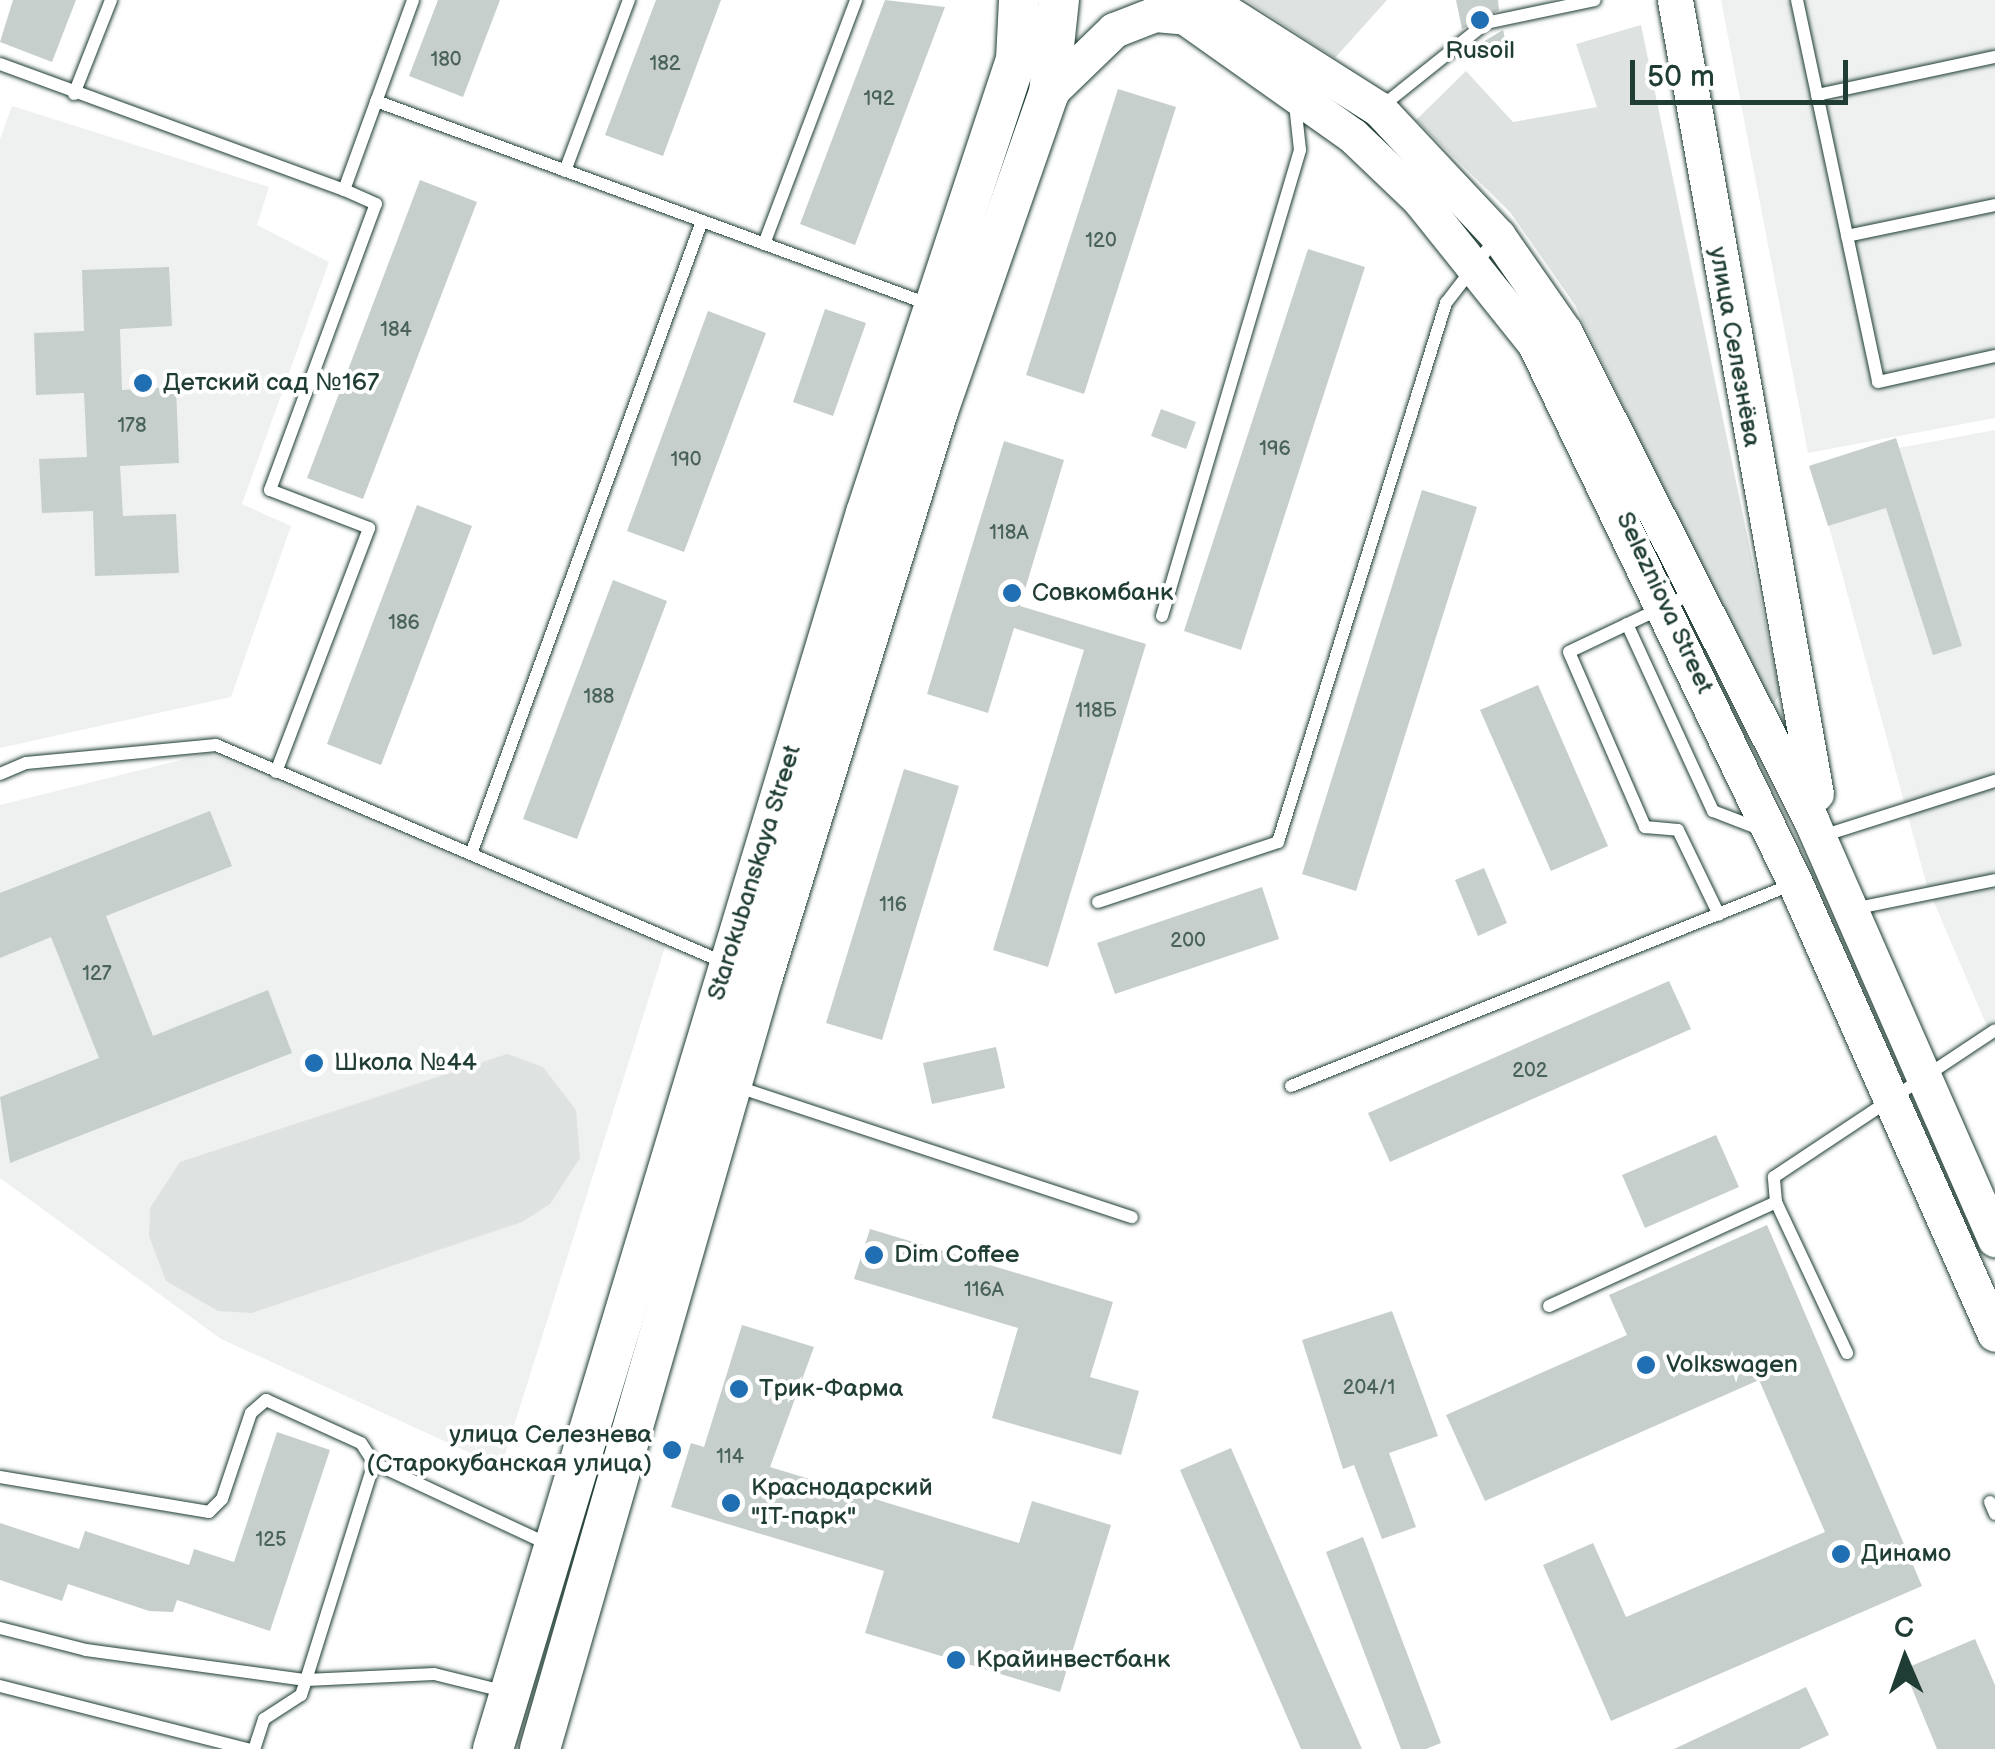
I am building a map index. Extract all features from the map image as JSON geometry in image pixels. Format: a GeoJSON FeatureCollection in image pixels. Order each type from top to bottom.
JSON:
{"type":"FeatureCollection","features":[{"type":"Feature","properties":{"kind":"main road","name":"Starokubanskaya Street"},"geometry":{"type":"LineString","coordinates":[[540,1749],[732,1085],[746,970],[931,305],[1016,60],[1019,0]]}},
{"type":"Feature","properties":{"kind":"main road","name":"Starokubanskaya Street"},"geometry":{"type":"LineString","coordinates":[[493,1749],[552,1546],[1049,94],[1060,0]]}},
{"type":"Feature","properties":{"kind":"main road","name":"улица Селезнёва"},"geometry":{"type":"LineString","coordinates":[[1675,0],[1792,694],[1816,794],[1814,829],[1795,883]]}},
{"type":"Feature","properties":{"kind":"main road"},"geometry":{"type":"LineString","coordinates":[[1049,94],[1114,30],[1186,6]]}},
{"type":"Feature","properties":{"kind":"main road","name":"Selezniova Street"},"geometry":{"type":"LineString","coordinates":[[1186,6],[1379,109],[1486,249],[1680,600],[1753,707],[1814,829],[1995,1240]]}},
{"type":"Feature","properties":{"kind":"main road","name":"Selezniova Street"},"geometry":{"type":"LineString","coordinates":[[1186,6],[1486,249]]}},
{"type":"Feature","properties":{"kind":"main road","name":"Selezniova Street"},"geometry":{"type":"LineString","coordinates":[[1680,600],[1770,832],[1995,1334]]}},
{"type":"Feature","properties":{"kind":"main road"},"geometry":{"type":"LineString","coordinates":[[1753,707],[1761,720],[1779,720],[1792,694]]}},
{"type":"Feature","properties":{"kind":"lane"},"geometry":{"type":"LineString","coordinates":[[74,94],[111,0]]}},
{"type":"Feature","properties":{"kind":"lane"},"geometry":{"type":"LineString","coordinates":[[344,190],[414,0]]}},
{"type":"Feature","properties":{"kind":"lane"},"geometry":{"type":"LineString","coordinates":[[565,171],[628,0]]}},
{"type":"Feature","properties":{"kind":"lane"},"geometry":{"type":"LineString","coordinates":[[764,244],[856,0]]}},
{"type":"Feature","properties":{"kind":"lane"},"geometry":{"type":"LineString","coordinates":[[1379,109],[1486,23],[1595,0]]}},
{"type":"Feature","properties":{"kind":"lane"},"geometry":{"type":"LineString","coordinates":[[1796,0],[1878,382],[1995,356]]}},
{"type":"Feature","properties":{"kind":"lane"},"geometry":{"type":"LineString","coordinates":[[1817,95],[1995,58]]}},
{"type":"Feature","properties":{"kind":"lane"},"geometry":{"type":"LineString","coordinates":[[0,64],[376,204],[270,490],[368,528],[276,772]]}},
{"type":"Feature","properties":{"kind":"lane"},"geometry":{"type":"LineString","coordinates":[[1162,616],[1300,150],[1294,91]]}},
{"type":"Feature","properties":{"kind":"lane"},"geometry":{"type":"LineString","coordinates":[[376,102],[931,305]]}},
{"type":"Feature","properties":{"kind":"lane"},"geometry":{"type":"LineString","coordinates":[[1847,236],[1995,205]]}},
{"type":"Feature","properties":{"kind":"lane"},"geometry":{"type":"LineString","coordinates":[[471,854],[702,221]]}},
{"type":"Feature","properties":{"kind":"lane"},"geometry":{"type":"LineString","coordinates":[[1098,902],[1278,842],[1446,303],[1486,249]]}},
{"type":"Feature","properties":{"kind":"lane"},"geometry":{"type":"LineString","coordinates":[[1680,600],[1569,652],[1645,827],[1678,830],[1719,916]]}},
{"type":"Feature","properties":{"kind":"lane"},"geometry":{"type":"LineString","coordinates":[[1627,624],[1713,812],[1770,832]]}},
{"type":"Feature","properties":{"kind":"lane"},"geometry":{"type":"LineString","coordinates":[[0,774],[26,763],[216,745],[746,970]]}},
{"type":"Feature","properties":{"kind":"lane"},"geometry":{"type":"LineString","coordinates":[[1814,829],[1995,781]]}},
{"type":"Feature","properties":{"kind":"lane"},"geometry":{"type":"LineString","coordinates":[[1850,910],[1995,880]]}},
{"type":"Feature","properties":{"kind":"lane"},"geometry":{"type":"LineString","coordinates":[[1291,1086],[1795,883]]}},
{"type":"Feature","properties":{"kind":"lane"},"geometry":{"type":"LineString","coordinates":[[1847,1353],[1776,1202],[1774,1178],[1995,1030]]}},
{"type":"Feature","properties":{"kind":"lane"},"geometry":{"type":"LineString","coordinates":[[732,1085],[1132,1217]]}},
{"type":"Feature","properties":{"kind":"lane"},"geometry":{"type":"LineString","coordinates":[[1549,1306],[1776,1202]]}},
{"type":"Feature","properties":{"kind":"lane"},"geometry":{"type":"LineString","coordinates":[[0,1477],[208,1512],[222,1499],[251,1412],[266,1400],[360,1443],[374,1462],[552,1546]]}},
{"type":"Feature","properties":{"kind":"lane"},"geometry":{"type":"LineString","coordinates":[[0,1686],[251,1749],[264,1719],[301,1694],[374,1462]]}},
{"type":"Feature","properties":{"kind":"lane"},"geometry":{"type":"LineString","coordinates":[[0,1628],[86,1650],[306,1680],[434,1674],[510,1693]]}},
{"type":"Feature","properties":{"kind":"shaded area"},"geometry":{"type":"Polygon","coordinates":[[[1246,0],[1387,0],[1335,58],[1246,0]]]}},
{"type":"Feature","properties":{"kind":"shaded area"},"geometry":{"type":"Polygon","coordinates":[[[1721,0],[1995,0],[1995,418],[1808,453],[1721,0]]]}},
{"type":"Feature","properties":{"kind":"shaded area"},"geometry":{"type":"Polygon","coordinates":[[[1641,25],[1780,693],[1769,712],[1575,305],[1510,212],[1416,120],[1466,71],[1513,122],[1597,107],[1576,44],[1641,25]]]}},
{"type":"Feature","properties":{"kind":"shaded area","name":"Детский сад №167"},"geometry":{"type":"Polygon","coordinates":[[[12,106],[269,187],[257,225],[329,262],[242,504],[291,526],[231,697],[0,748],[0,139],[12,106]]]}},
{"type":"Feature","properties":{"kind":"shaded area"},"geometry":{"type":"Polygon","coordinates":[[[1995,430],[1995,1045],[1927,886],[1812,464],[1995,430]]]}},
{"type":"Feature","properties":{"kind":"shaded area","name":"Школа №44"},"geometry":{"type":"Polygon","coordinates":[[[209,753],[665,947],[501,1467],[221,1339],[0,1178],[0,805],[209,753]]]}},
{"type":"Feature","properties":{"kind":"shaded area"},"geometry":{"type":"Polygon","coordinates":[[[507,1054],[543,1067],[576,1110],[580,1158],[550,1204],[522,1222],[252,1313],[218,1311],[166,1281],[149,1236],[150,1208],[180,1162],[507,1054]]]}},
{"type":"Feature","properties":{"kind":"building"},"geometry":{"type":"Polygon","coordinates":[[[13,0],[76,0],[52,62],[0,42],[13,0]]]}},
{"type":"Feature","properties":{"kind":"building"},"geometry":{"type":"Polygon","coordinates":[[[438,0],[500,0],[463,97],[409,76],[438,0]]]}},
{"type":"Feature","properties":{"kind":"building"},"geometry":{"type":"Polygon","coordinates":[[[656,0],[721,0],[663,156],[605,135],[656,0]]]}},
{"type":"Feature","properties":{"kind":"building"},"geometry":{"type":"Polygon","coordinates":[[[885,0],[945,7],[855,245],[800,224],[885,0]]]}},
{"type":"Feature","properties":{"kind":"building"},"geometry":{"type":"Polygon","coordinates":[[[1456,0],[1498,0],[1499,10],[1462,29],[1456,0]]]}},
{"type":"Feature","properties":{"kind":"building"},"geometry":{"type":"Polygon","coordinates":[[[1503,30],[1508,52],[1468,60],[1466,52],[1503,30]]]}},
{"type":"Feature","properties":{"kind":"building"},"geometry":{"type":"Polygon","coordinates":[[[1118,89],[1176,107],[1084,394],[1026,375],[1118,89]]]}},
{"type":"Feature","properties":{"kind":"building"},"geometry":{"type":"Polygon","coordinates":[[[420,180],[477,202],[363,499],[307,478],[420,180]]]}},
{"type":"Feature","properties":{"kind":"building"},"geometry":{"type":"Polygon","coordinates":[[[1308,249],[1365,267],[1241,650],[1184,631],[1308,249]]]}},
{"type":"Feature","properties":{"kind":"building"},"geometry":{"type":"Polygon","coordinates":[[[169,267],[172,326],[120,329],[122,390],[176,387],[179,463],[120,466],[123,516],[176,514],[179,573],[95,576],[93,511],[42,513],[39,459],[87,457],[84,393],[36,395],[34,333],[84,331],[82,270],[169,267]]]}},
{"type":"Feature","properties":{"kind":"building"},"geometry":{"type":"Polygon","coordinates":[[[825,309],[866,323],[833,416],[793,402],[825,309]]]}},
{"type":"Feature","properties":{"kind":"building"},"geometry":{"type":"Polygon","coordinates":[[[708,311],[766,333],[684,552],[627,531],[708,311]]]}},
{"type":"Feature","properties":{"kind":"building"},"geometry":{"type":"Polygon","coordinates":[[[1161,409],[1196,422],[1186,449],[1151,436],[1161,409]]]}},
{"type":"Feature","properties":{"kind":"building"},"geometry":{"type":"Polygon","coordinates":[[[1896,438],[1962,646],[1933,655],[1886,508],[1828,526],[1809,466],[1896,438]]]}},
{"type":"Feature","properties":{"kind":"building"},"geometry":{"type":"Polygon","coordinates":[[[1004,441],[1064,460],[1020,606],[1146,644],[1048,967],[993,950],[1084,650],[1014,628],[988,713],[927,694],[1004,441]]]}},
{"type":"Feature","properties":{"kind":"building"},"geometry":{"type":"Polygon","coordinates":[[[1422,490],[1477,507],[1356,891],[1302,874],[1422,490]]]}},
{"type":"Feature","properties":{"kind":"building"},"geometry":{"type":"Polygon","coordinates":[[[417,505],[472,526],[381,765],[327,744],[417,505]]]}},
{"type":"Feature","properties":{"kind":"building"},"geometry":{"type":"Polygon","coordinates":[[[613,580],[667,601],[577,839],[523,819],[613,580]]]}},
{"type":"Feature","properties":{"kind":"building"},"geometry":{"type":"Polygon","coordinates":[[[1538,685],[1608,846],[1551,871],[1480,710],[1538,685]]]}},
{"type":"Feature","properties":{"kind":"building"},"geometry":{"type":"Polygon","coordinates":[[[904,769],[959,786],[882,1040],[826,1023],[904,769]]]}},
{"type":"Feature","properties":{"kind":"building"},"geometry":{"type":"Polygon","coordinates":[[[210,811],[232,866],[106,916],[153,1036],[268,990],[292,1053],[10,1163],[0,1097],[99,1058],[51,937],[0,958],[0,893],[210,811]]]}},
{"type":"Feature","properties":{"kind":"building"},"geometry":{"type":"Polygon","coordinates":[[[1484,868],[1507,923],[1478,936],[1455,880],[1484,868]]]}},
{"type":"Feature","properties":{"kind":"building"},"geometry":{"type":"Polygon","coordinates":[[[1262,887],[1279,939],[1115,994],[1097,943],[1262,887]]]}},
{"type":"Feature","properties":{"kind":"building"},"geometry":{"type":"Polygon","coordinates":[[[1669,981],[1691,1029],[1390,1162],[1368,1113],[1669,981]]]}},
{"type":"Feature","properties":{"kind":"building"},"geometry":{"type":"Polygon","coordinates":[[[996,1047],[1005,1088],[932,1104],[923,1063],[996,1047]]]}},
{"type":"Feature","properties":{"kind":"building"},"geometry":{"type":"Polygon","coordinates":[[[1716,1135],[1739,1187],[1645,1228],[1622,1175],[1716,1135]]]}},
{"type":"Feature","properties":{"kind":"building"},"geometry":{"type":"Polygon","coordinates":[[[1767,1225],[1922,1586],[1611,1721],[1543,1565],[1593,1543],[1626,1617],[1825,1532],[1759,1380],[1485,1501],[1446,1415],[1627,1335],[1609,1295],[1767,1225]]]}},
{"type":"Feature","properties":{"kind":"building"},"geometry":{"type":"Polygon","coordinates":[[[870,1229],[1113,1302],[1090,1377],[1139,1391],[1121,1455],[992,1418],[1018,1328],[854,1279],[870,1229]]]}},
{"type":"Feature","properties":{"kind":"building"},"geometry":{"type":"Polygon","coordinates":[[[1392,1311],[1438,1436],[1389,1453],[1416,1527],[1382,1539],[1354,1465],[1343,1469],[1302,1340],[1392,1311]]]}},
{"type":"Feature","properties":{"kind":"building"},"geometry":{"type":"Polygon","coordinates":[[[742,1325],[814,1347],[770,1467],[1019,1543],[1032,1501],[1111,1525],[1060,1692],[865,1633],[884,1571],[671,1507],[691,1443],[704,1447],[742,1325]]]}},
{"type":"Feature","properties":{"kind":"building"},"geometry":{"type":"Polygon","coordinates":[[[277,1432],[330,1450],[270,1631],[177,1600],[173,1612],[149,1611],[68,1584],[62,1601],[0,1580],[0,1523],[79,1549],[85,1531],[189,1565],[194,1549],[234,1562],[277,1432]]]}},
{"type":"Feature","properties":{"kind":"building"},"geometry":{"type":"Polygon","coordinates":[[[1231,1448],[1362,1749],[1301,1749],[1180,1470],[1231,1448]]]}},
{"type":"Feature","properties":{"kind":"building"},"geometry":{"type":"Polygon","coordinates":[[[1363,1537],[1441,1743],[1426,1749],[1401,1749],[1326,1552],[1363,1537]]]}},
{"type":"Feature","properties":{"kind":"building"},"geometry":{"type":"Polygon","coordinates":[[[1975,1639],[1995,1685],[1995,1749],[1937,1749],[1904,1669],[1975,1639]]]}},
{"type":"Feature","properties":{"kind":"building"},"geometry":{"type":"Polygon","coordinates":[[[1806,1687],[1829,1735],[1799,1749],[1674,1749],[1806,1687]]]}},
{"type":"Feature","properties":{"kind":"place","name":"Rusoil"},"geometry":{"type":"Point","coordinates":[1480,20]}},
{"type":"Feature","properties":{"kind":"place","name":"Детский сад №167"},"geometry":{"type":"Point","coordinates":[143,383]}},
{"type":"Feature","properties":{"kind":"place","name":"Совкомбанк"},"geometry":{"type":"Point","coordinates":[1012,593]}},
{"type":"Feature","properties":{"kind":"place","name":"Школа №44"},"geometry":{"type":"Point","coordinates":[314,1063]}},
{"type":"Feature","properties":{"kind":"place","name":"Dim Coffee"},"geometry":{"type":"Point","coordinates":[874,1255]}},
{"type":"Feature","properties":{"kind":"place","name":"Volkswagen"},"geometry":{"type":"Point","coordinates":[1646,1365]}},
{"type":"Feature","properties":{"kind":"place","name":"Трик-Фарма"},"geometry":{"type":"Point","coordinates":[739,1389]}},
{"type":"Feature","properties":{"kind":"place","name":"улица Селезнева (Старокубанская улица)"},"geometry":{"type":"Point","coordinates":[672,1450]}},
{"type":"Feature","properties":{"kind":"place","name":"Краснодарский \"IT-парк\""},"geometry":{"type":"Point","coordinates":[731,1503]}},
{"type":"Feature","properties":{"kind":"place","name":"Динамо"},"geometry":{"type":"Point","coordinates":[1841,1554]}},
{"type":"Feature","properties":{"kind":"place","name":"Крайинвестбанк"},"geometry":{"type":"Point","coordinates":[956,1660]}}]}
